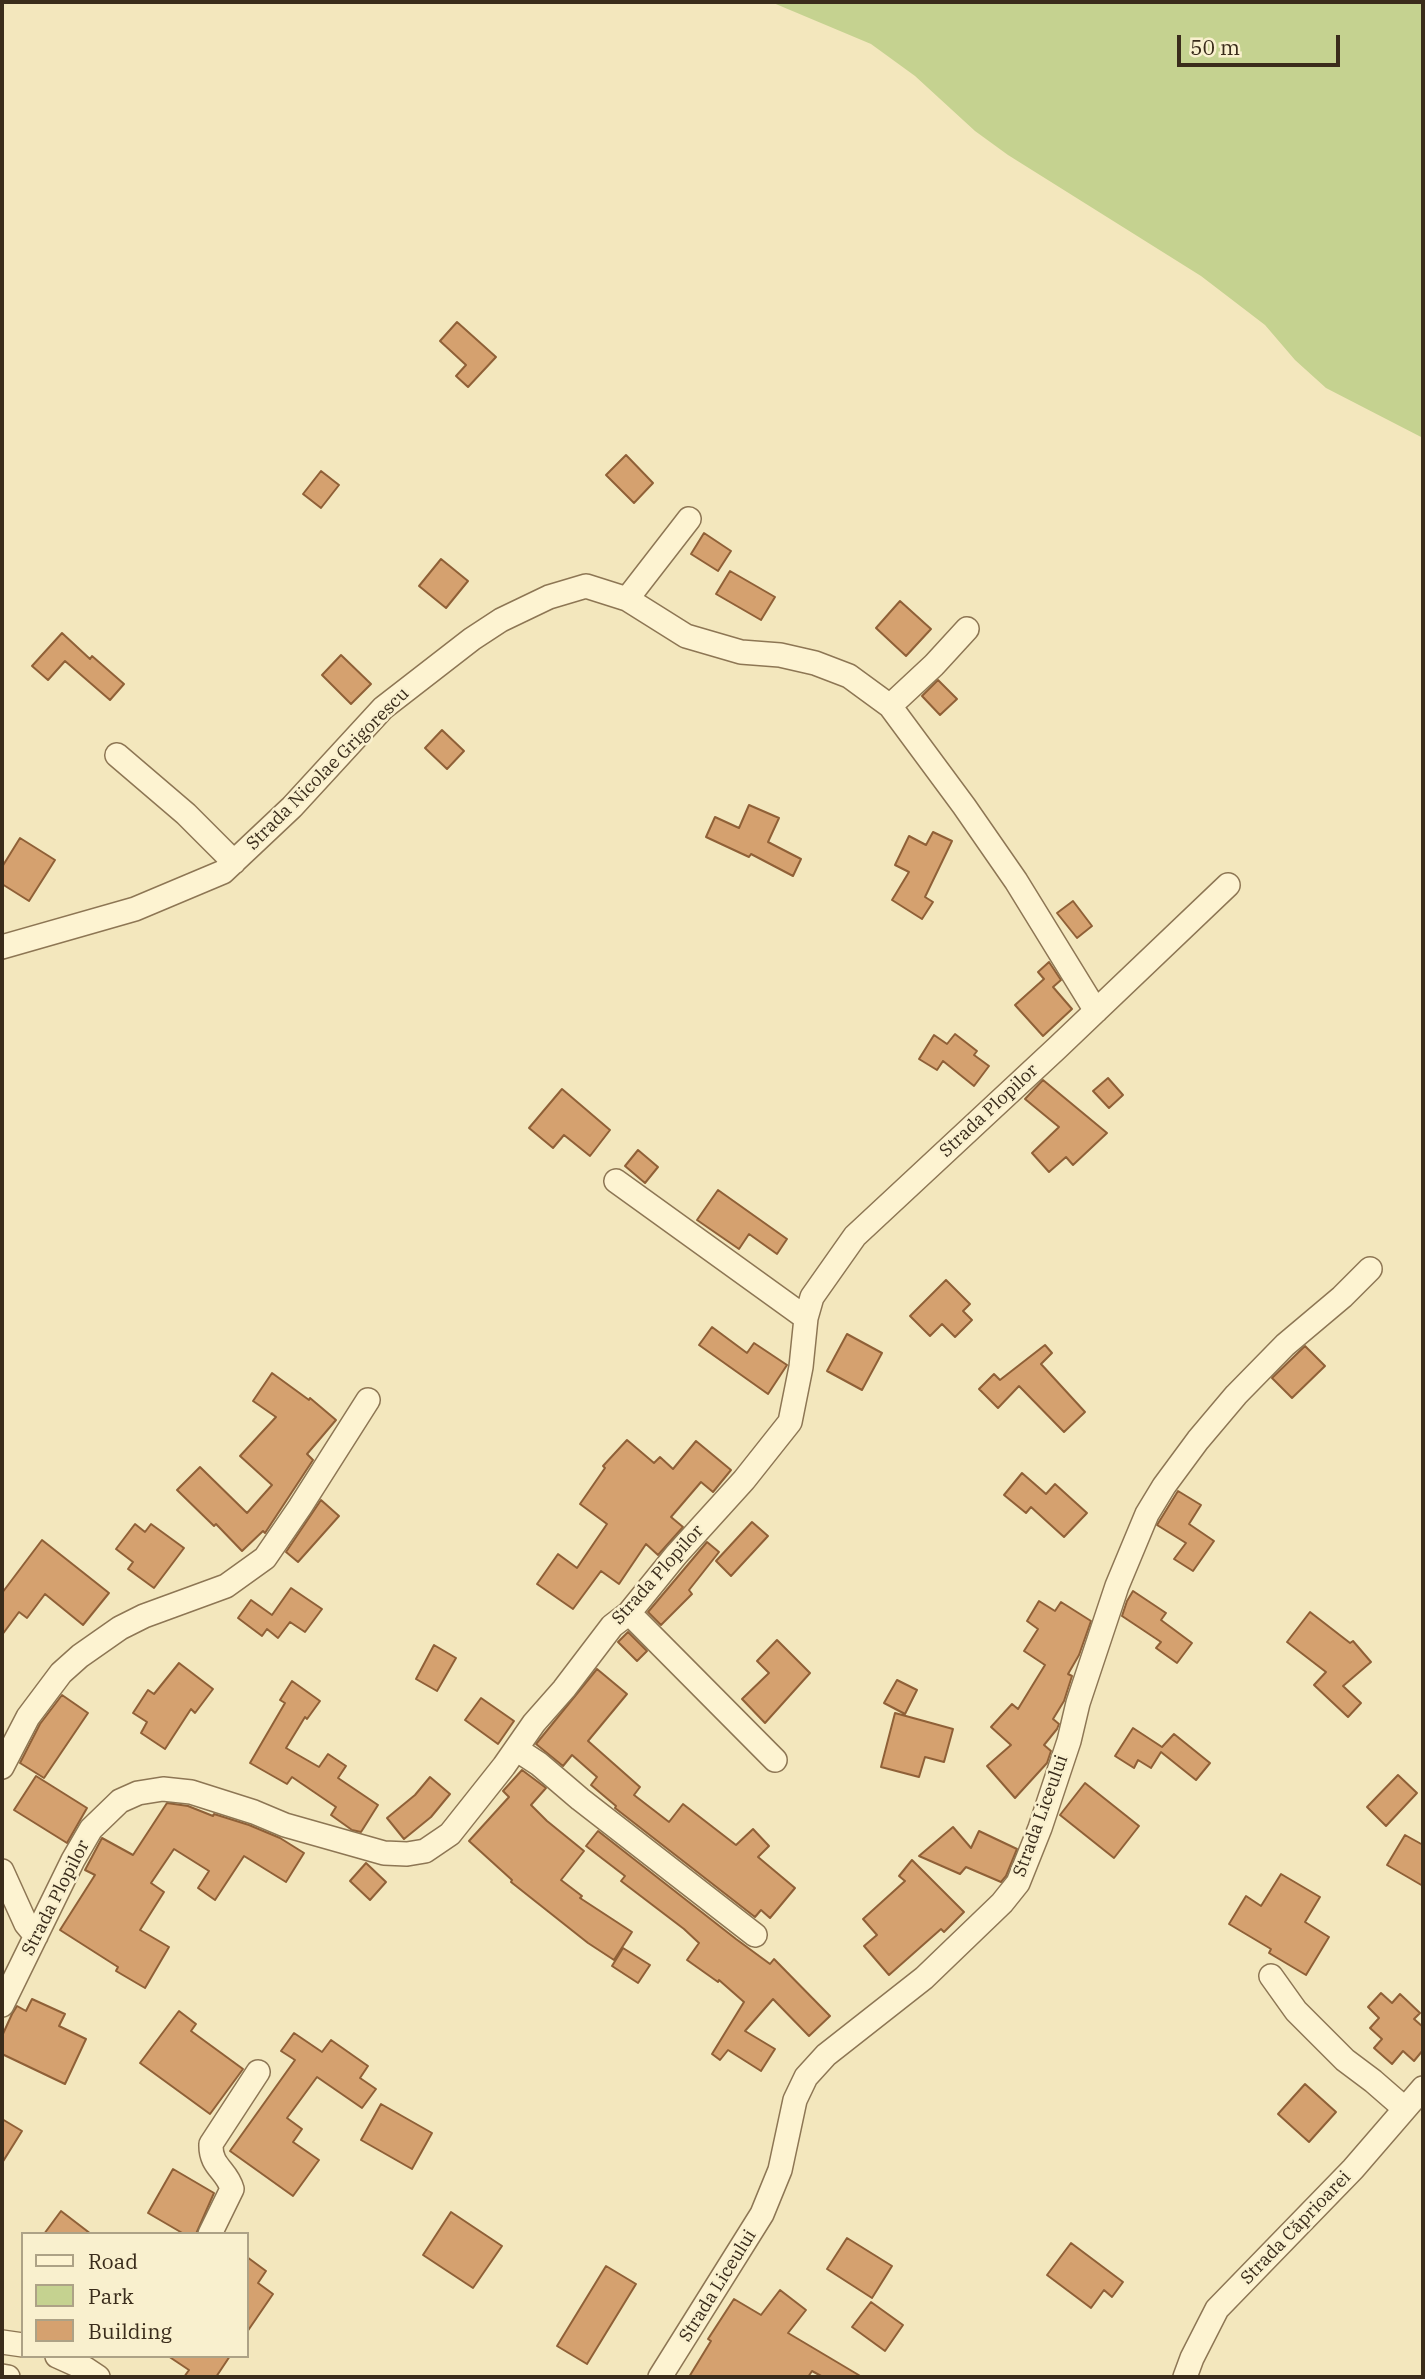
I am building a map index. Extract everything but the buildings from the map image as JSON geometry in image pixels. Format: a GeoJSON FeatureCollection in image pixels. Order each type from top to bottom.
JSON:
{"type":"FeatureCollection","features":[{"type":"Feature","properties":{"kind":"street"},"geometry":{"type":"LineString","coordinates":[[627,599],[689,519]]}},
{"type":"Feature","properties":{"kind":"street","name":"Strada Nicolae Grigorescu"},"geometry":{"type":"LineString","coordinates":[[2,947],[135,909],[223,872],[292,807],[383,708],[472,639],[501,620],[549,597],[586,586],[627,599],[686,636],[741,652],[780,655],[815,663],[849,676],[890,706],[1016,881],[1096,1011]]}},
{"type":"Feature","properties":{"kind":"street"},"geometry":{"type":"LineString","coordinates":[[890,706],[934,665],[967,629]]}},
{"type":"Feature","properties":{"kind":"street"},"geometry":{"type":"LineString","coordinates":[[117,755],[186,814],[234,862]]}},
{"type":"Feature","properties":{"kind":"street","name":"Strada Plopilor"},"geometry":{"type":"LineString","coordinates":[[2,2005],[91,1829],[120,1801],[138,1793],[163,1789],[191,1792],[384,1853],[407,1854],[425,1851],[450,1834],[612,1626],[629,1612],[744,1480],[790,1422],[801,1367],[806,1318],[812,1297],[855,1236],[1228,885]]}},
{"type":"Feature","properties":{"kind":"street"},"geometry":{"type":"LineString","coordinates":[[616,1181],[806,1318]]}},
{"type":"Feature","properties":{"kind":"street","name":"Strada Liceului"},"geometry":{"type":"LineString","coordinates":[[660,2377],[762,2214],[780,2170],[795,2101],[806,2077],[826,2055],[923,1978],[1002,1903],[1018,1883],[1040,1828],[1117,1586],[1147,1514],[1164,1486],[1236,1395],[1285,1345],[1342,1297],[1370,1269]]}},
{"type":"Feature","properties":{"kind":"street"},"geometry":{"type":"LineString","coordinates":[[2,1767],[28,1717],[61,1673],[80,1656],[120,1628],[144,1616],[226,1586],[265,1558],[368,1400]]}},
{"type":"Feature","properties":{"kind":"street"},"geometry":{"type":"LineString","coordinates":[[629,1612],[775,1760]]}},
{"type":"Feature","properties":{"kind":"street"},"geometry":{"type":"LineString","coordinates":[[516,1749],[539,1764],[755,1935]]}},
{"type":"Feature","properties":{"kind":"street"},"geometry":{"type":"LineString","coordinates":[[2,1871],[26,1924],[36,1936]]}},
{"type":"Feature","properties":{"kind":"street"},"geometry":{"type":"LineString","coordinates":[[1271,1976],[1296,2011],[1345,2060],[1404,2108]]}},
{"type":"Feature","properties":{"kind":"street"},"geometry":{"type":"LineString","coordinates":[[211,2232],[232,2189],[229,2178],[218,2169],[210,2154],[211,2144],[258,2072]]}},
{"type":"Feature","properties":{"kind":"street","name":"Strada Căprioarei"},"geometry":{"type":"LineString","coordinates":[[1185,2377],[1217,2309],[1353,2169],[1423,2088]]}},
{"type":"Feature","properties":{"kind":"street"},"geometry":{"type":"LineString","coordinates":[[2,2342],[21,2345]]}},
{"type":"Feature","properties":{"kind":"street"},"geometry":{"type":"LineString","coordinates":[[63,2358],[94,2368]]}},
{"type":"Feature","properties":{"kind":"street"},"geometry":{"type":"LineString","coordinates":[[2,2376],[8,2377]]}},
{"type":"Feature","properties":{"kind":"green space"},"geometry":{"type":"Polygon","coordinates":[[[771,2],[1423,2],[1423,438],[1326,388],[1295,360],[1265,325],[1201,276],[1008,155],[975,131],[915,76],[871,44],[771,2]]]}}]}
